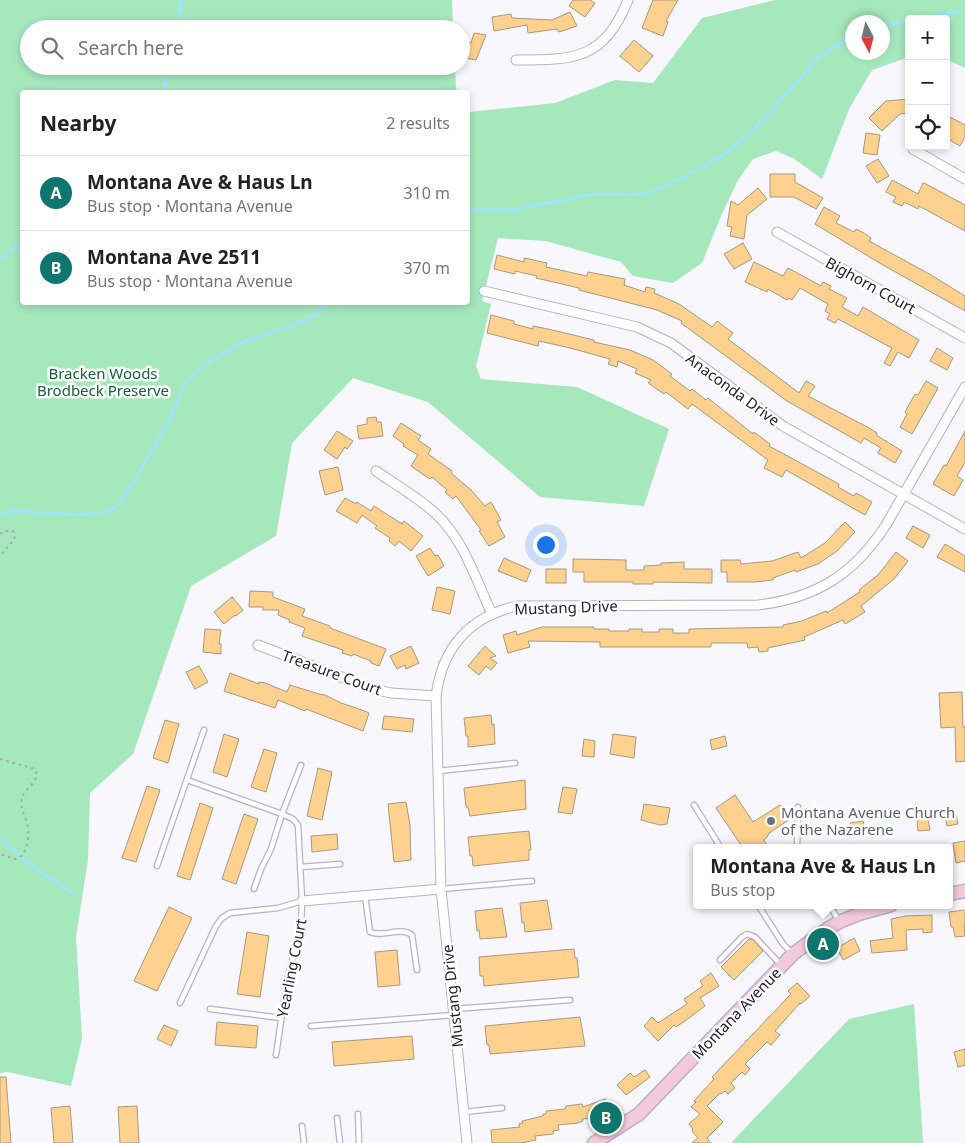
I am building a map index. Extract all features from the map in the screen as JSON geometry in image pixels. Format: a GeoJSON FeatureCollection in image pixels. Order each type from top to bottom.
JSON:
{"type":"FeatureCollection","features":[{"type":"Feature","properties":{"kind":"street"},"geometry":{"type":"LineString","coordinates":[[516,60],[568,59],[587,52],[601,43],[614,28],[628,0]]}},
{"type":"Feature","properties":{"kind":"street"},"geometry":{"type":"LineString","coordinates":[[913,150],[965,179]]}},
{"type":"Feature","properties":{"kind":"street","name":"Bighorn Court"},"geometry":{"type":"LineString","coordinates":[[777,232],[965,338]]}},
{"type":"Feature","properties":{"kind":"street","name":"Anaconda Drive"},"geometry":{"type":"LineString","coordinates":[[484,291],[637,327],[655,334],[671,343],[783,426],[965,528]]}},
{"type":"Feature","properties":{"kind":"street","name":"Mustang Drive"},"geometry":{"type":"LineString","coordinates":[[467,1143],[441,889],[436,696],[440,674],[448,654],[467,630],[479,621],[492,614],[517,606],[758,605],[795,598],[830,583],[860,559],[873,545],[965,387]]}},
{"type":"Feature","properties":{"kind":"street"},"geometry":{"type":"LineString","coordinates":[[376,471],[425,504],[446,525],[465,554],[492,614]]}},
{"type":"Feature","properties":{"kind":"street","name":"Treasure Court"},"geometry":{"type":"LineString","coordinates":[[258,645],[372,689],[391,694],[436,696]]}},
{"type":"Feature","properties":{"kind":"street","name":"Yearling Court"},"geometry":{"type":"LineString","coordinates":[[302,901],[441,889]]}},
{"type":"Feature","properties":{"kind":"street","name":"Montana Avenue"},"geometry":{"type":"LineString","coordinates":[[594,1143],[639,1114],[793,954],[839,922],[877,909]]}},
{"type":"Feature","properties":{"kind":"lane"},"geometry":{"type":"LineString","coordinates":[[157,866],[204,730]]}},
{"type":"Feature","properties":{"kind":"lane"},"geometry":{"type":"LineString","coordinates":[[438,771],[515,763]]}},
{"type":"Feature","properties":{"kind":"lane"},"geometry":{"type":"LineString","coordinates":[[254,889],[271,849],[301,765]]}},
{"type":"Feature","properties":{"kind":"lane"},"geometry":{"type":"LineString","coordinates":[[180,1003],[216,926],[222,918],[230,913],[278,908],[302,901],[298,825],[293,819],[187,780]]}},
{"type":"Feature","properties":{"kind":"lane"},"geometry":{"type":"LineString","coordinates":[[694,805],[718,844]]}},
{"type":"Feature","properties":{"kind":"lane"},"geometry":{"type":"LineString","coordinates":[[798,807],[798,844]]}},
{"type":"Feature","properties":{"kind":"lane"},"geometry":{"type":"LineString","coordinates":[[300,867],[340,864]]}},
{"type":"Feature","properties":{"kind":"lane"},"geometry":{"type":"LineString","coordinates":[[441,889],[532,881]]}},
{"type":"Feature","properties":{"kind":"lane"},"geometry":{"type":"LineString","coordinates":[[365,896],[370,932],[375,934],[409,932],[412,934],[417,970]]}},
{"type":"Feature","properties":{"kind":"lane","name":"Yearling Court"},"geometry":{"type":"LineString","coordinates":[[276,1055],[287,980],[301,926],[302,901]]}},
{"type":"Feature","properties":{"kind":"lane"},"geometry":{"type":"LineString","coordinates":[[761,909],[783,944],[793,954]]}},
{"type":"Feature","properties":{"kind":"lane"},"geometry":{"type":"LineString","coordinates":[[832,909],[839,922]]}},
{"type":"Feature","properties":{"kind":"lane"},"geometry":{"type":"LineString","coordinates":[[720,960],[747,934],[755,937],[782,966]]}},
{"type":"Feature","properties":{"kind":"lane"},"geometry":{"type":"LineString","coordinates":[[311,1026],[570,1000]]}},
{"type":"Feature","properties":{"kind":"lane"},"geometry":{"type":"LineString","coordinates":[[210,1009],[281,1018]]}},
{"type":"Feature","properties":{"kind":"lane"},"geometry":{"type":"LineString","coordinates":[[464,1112],[502,1108]]}},
{"type":"Feature","properties":{"kind":"lane"},"geometry":{"type":"LineString","coordinates":[[358,1114],[359,1143]]}},
{"type":"Feature","properties":{"kind":"lane"},"geometry":{"type":"LineString","coordinates":[[337,1118],[340,1143]]}},
{"type":"Feature","properties":{"kind":"lane"},"geometry":{"type":"LineString","coordinates":[[302,1126],[304,1143]]}},
{"type":"Feature","properties":{"kind":"path"},"geometry":{"type":"LineString","coordinates":[[0,534],[13,531],[15,536],[0,556]]}},
{"type":"Feature","properties":{"kind":"path"},"geometry":{"type":"LineString","coordinates":[[0,759],[35,769],[37,774],[36,779],[22,797],[22,808],[28,828],[28,843],[24,855],[16,859],[0,854]]}},
{"type":"Feature","properties":{"kind":"green space","name":"Bracken Woods Brodbeck Preserve"},"geometry":{"type":"Polygon","coordinates":[[[0,0],[452,0],[453,20],[20,20],[20,75],[455,75],[457,90],[20,90],[20,305],[470,305],[470,112],[555,103],[615,80],[653,83],[702,18],[775,0],[965,0],[965,68],[950,61],[950,15],[905,15],[905,58],[872,70],[849,109],[822,179],[793,158],[776,151],[753,159],[738,180],[702,263],[673,283],[633,276],[621,262],[546,241],[498,238],[482,301],[491,304],[476,366],[481,379],[577,387],[669,429],[644,506],[540,497],[428,402],[353,378],[292,443],[276,536],[191,586],[133,754],[90,793],[88,859],[76,937],[82,1039],[71,1086],[8,1072],[0,1073],[0,0]]]}},
{"type":"Feature","properties":{"kind":"green space"},"geometry":{"type":"Polygon","coordinates":[[[914,1004],[923,1143],[731,1143],[849,1019],[914,1004]]]}},
{"type":"Feature","properties":{"kind":"building"},"geometry":{"type":"Polygon","coordinates":[[[573,0],[590,0],[595,3],[585,17],[569,6],[573,0]]]}},
{"type":"Feature","properties":{"kind":"building"},"geometry":{"type":"Polygon","coordinates":[[[653,0],[678,0],[666,21],[668,22],[663,36],[642,28],[653,0]]]}},
{"type":"Feature","properties":{"kind":"building"},"geometry":{"type":"Polygon","coordinates":[[[570,12],[577,26],[559,32],[557,29],[528,33],[527,25],[494,31],[492,17],[511,14],[512,18],[552,20],[570,12]]]}},
{"type":"Feature","properties":{"kind":"building"},"geometry":{"type":"Polygon","coordinates":[[[474,33],[486,35],[476,60],[470,59],[474,33]]]}},
{"type":"Feature","properties":{"kind":"building"},"geometry":{"type":"Polygon","coordinates":[[[634,40],[653,56],[639,72],[620,56],[634,40]]]}},
{"type":"Feature","properties":{"kind":"building"},"geometry":{"type":"Polygon","coordinates":[[[905,99],[905,113],[900,114],[882,131],[869,118],[886,101],[905,99]]]}},
{"type":"Feature","properties":{"kind":"building"},"geometry":{"type":"Polygon","coordinates":[[[950,117],[965,125],[965,137],[960,146],[950,140],[950,117]]]}},
{"type":"Feature","properties":{"kind":"building"},"geometry":{"type":"Polygon","coordinates":[[[866,133],[880,135],[877,155],[863,153],[866,133]]]}},
{"type":"Feature","properties":{"kind":"building"},"geometry":{"type":"Polygon","coordinates":[[[878,159],[889,176],[877,183],[866,166],[878,159]]]}},
{"type":"Feature","properties":{"kind":"building"},"geometry":{"type":"Polygon","coordinates":[[[771,174],[795,174],[795,182],[823,198],[816,209],[794,197],[770,197],[771,174]]]}},
{"type":"Feature","properties":{"kind":"building"},"geometry":{"type":"Polygon","coordinates":[[[892,180],[918,194],[923,183],[926,184],[965,205],[965,231],[919,206],[918,209],[904,202],[902,206],[893,202],[896,197],[886,192],[892,180]]]}},
{"type":"Feature","properties":{"kind":"building"},"geometry":{"type":"Polygon","coordinates":[[[758,188],[767,199],[747,215],[744,239],[730,236],[732,227],[727,226],[731,201],[738,205],[758,188]]]}},
{"type":"Feature","properties":{"kind":"building"},"geometry":{"type":"Polygon","coordinates":[[[824,207],[840,216],[836,223],[854,232],[856,229],[864,233],[871,238],[869,241],[965,296],[965,311],[815,224],[824,207]]]}},
{"type":"Feature","properties":{"kind":"building"},"geometry":{"type":"Polygon","coordinates":[[[743,243],[752,259],[734,269],[724,254],[743,243]]]}},
{"type":"Feature","properties":{"kind":"building"},"geometry":{"type":"Polygon","coordinates":[[[497,255],[524,262],[524,258],[547,263],[546,267],[587,276],[588,272],[625,279],[624,285],[645,292],[646,287],[655,289],[654,293],[679,304],[712,327],[717,321],[733,333],[728,339],[799,393],[806,381],[815,386],[808,396],[869,428],[877,433],[876,435],[902,451],[895,463],[878,453],[881,448],[864,438],[861,443],[787,401],[681,323],[682,321],[657,310],[536,278],[537,276],[515,271],[515,274],[494,269],[497,255]]]}},
{"type":"Feature","properties":{"kind":"building"},"geometry":{"type":"Polygon","coordinates":[[[754,262],[783,276],[788,268],[821,286],[823,282],[831,286],[829,289],[847,298],[842,307],[858,316],[863,307],[919,340],[909,358],[898,352],[890,366],[884,363],[892,348],[838,319],[835,323],[827,319],[830,314],[825,311],[828,304],[800,288],[792,300],[788,298],[787,300],[768,289],[767,292],[745,282],[754,262]]]}},
{"type":"Feature","properties":{"kind":"building"},"geometry":{"type":"Polygon","coordinates":[[[491,315],[514,321],[514,324],[533,329],[533,326],[548,329],[630,350],[653,360],[690,391],[692,389],[706,400],[708,398],[753,434],[754,432],[770,444],[769,446],[839,484],[838,487],[854,496],[856,493],[872,502],[865,515],[786,470],[782,477],[764,468],[768,460],[692,404],[688,409],[666,392],[664,394],[648,383],[651,380],[635,373],[637,369],[618,361],[617,367],[608,364],[610,359],[570,348],[539,341],[538,346],[487,333],[491,315]]]}},
{"type":"Feature","properties":{"kind":"building"},"geometry":{"type":"Polygon","coordinates":[[[937,348],[953,358],[947,370],[930,361],[937,348]]]}},
{"type":"Feature","properties":{"kind":"building"},"geometry":{"type":"Polygon","coordinates":[[[926,381],[938,388],[912,434],[900,427],[907,414],[905,412],[915,394],[918,395],[926,381]]]}},
{"type":"Feature","properties":{"kind":"building"},"geometry":{"type":"Polygon","coordinates":[[[376,417],[377,422],[381,422],[383,436],[359,439],[357,426],[367,424],[367,418],[376,417]]]}},
{"type":"Feature","properties":{"kind":"building"},"geometry":{"type":"Polygon","coordinates":[[[401,423],[421,436],[418,440],[431,449],[428,454],[452,471],[451,473],[471,490],[485,506],[491,502],[501,520],[497,522],[505,537],[489,546],[479,531],[481,530],[456,496],[453,499],[445,492],[447,490],[432,477],[430,479],[411,466],[418,455],[403,446],[404,444],[393,436],[401,423]]]}},
{"type":"Feature","properties":{"kind":"building"},"geometry":{"type":"Polygon","coordinates":[[[337,431],[353,441],[347,449],[345,447],[337,459],[324,450],[337,431]]]}},
{"type":"Feature","properties":{"kind":"building"},"geometry":{"type":"Polygon","coordinates":[[[965,431],[965,462],[957,476],[963,480],[954,496],[933,484],[944,465],[946,466],[965,431]]]}},
{"type":"Feature","properties":{"kind":"building"},"geometry":{"type":"Polygon","coordinates":[[[338,467],[343,490],[325,495],[319,471],[338,467]]]}},
{"type":"Feature","properties":{"kind":"building"},"geometry":{"type":"Polygon","coordinates":[[[345,498],[356,504],[357,502],[371,511],[374,506],[402,524],[404,521],[423,536],[411,551],[399,541],[395,546],[389,541],[390,538],[375,528],[377,526],[362,515],[357,523],[336,511],[345,498]]]}},
{"type":"Feature","properties":{"kind":"building"},"geometry":{"type":"Polygon","coordinates":[[[845,522],[855,532],[837,551],[818,564],[796,572],[795,570],[773,578],[773,580],[755,582],[727,582],[727,572],[721,572],[721,560],[740,560],[741,564],[772,561],[798,552],[801,558],[825,543],[845,522]]]}},
{"type":"Feature","properties":{"kind":"building"},"geometry":{"type":"Polygon","coordinates":[[[913,526],[930,535],[923,548],[906,538],[913,526]]]}},
{"type":"Feature","properties":{"kind":"building"},"geometry":{"type":"Polygon","coordinates":[[[945,544],[965,556],[965,572],[937,557],[945,544]]]}},
{"type":"Feature","properties":{"kind":"building"},"geometry":{"type":"Polygon","coordinates":[[[430,548],[435,556],[438,555],[444,566],[428,576],[416,556],[430,548]]]}},
{"type":"Feature","properties":{"kind":"building"},"geometry":{"type":"Polygon","coordinates":[[[896,552],[908,561],[894,579],[861,606],[865,612],[845,624],[843,620],[804,637],[805,640],[768,648],[768,651],[759,652],[758,647],[748,648],[747,643],[711,643],[711,647],[600,647],[600,642],[528,641],[530,647],[508,653],[503,635],[516,631],[517,635],[542,627],[594,627],[594,629],[609,629],[609,631],[642,629],[642,632],[659,632],[659,629],[673,629],[673,633],[689,633],[689,629],[783,627],[783,625],[802,621],[826,611],[827,613],[860,592],[859,590],[878,575],[896,552]]]}},
{"type":"Feature","properties":{"kind":"building"},"geometry":{"type":"Polygon","coordinates":[[[504,558],[531,570],[526,582],[498,571],[504,558]]]}},
{"type":"Feature","properties":{"kind":"building"},"geometry":{"type":"Polygon","coordinates":[[[573,559],[626,560],[626,570],[644,570],[644,566],[684,562],[684,569],[712,569],[712,583],[653,582],[653,584],[633,584],[633,582],[584,582],[584,572],[573,572],[573,559]]]}},
{"type":"Feature","properties":{"kind":"building"},"geometry":{"type":"Polygon","coordinates":[[[546,569],[566,569],[566,583],[546,583],[546,569]]]}},
{"type":"Feature","properties":{"kind":"building"},"geometry":{"type":"Polygon","coordinates":[[[437,587],[455,591],[450,614],[432,610],[437,587]]]}},
{"type":"Feature","properties":{"kind":"building"},"geometry":{"type":"Polygon","coordinates":[[[250,591],[273,592],[273,597],[305,609],[302,616],[386,649],[379,666],[353,654],[352,656],[342,653],[343,650],[302,636],[305,628],[289,622],[290,620],[278,615],[279,610],[263,610],[263,607],[249,607],[250,591]]]}},
{"type":"Feature","properties":{"kind":"building"},"geometry":{"type":"Polygon","coordinates":[[[232,597],[243,610],[224,624],[214,612],[232,597]]]}},
{"type":"Feature","properties":{"kind":"building"},"geometry":{"type":"Polygon","coordinates":[[[205,629],[221,630],[219,644],[221,644],[221,654],[203,652],[205,629]]]}},
{"type":"Feature","properties":{"kind":"building"},"geometry":{"type":"Polygon","coordinates":[[[411,646],[419,663],[406,669],[405,665],[397,669],[390,656],[411,646]]]}},
{"type":"Feature","properties":{"kind":"building"},"geometry":{"type":"Polygon","coordinates":[[[485,646],[496,656],[490,658],[497,663],[491,670],[486,666],[479,675],[468,666],[485,646]]]}},
{"type":"Feature","properties":{"kind":"building"},"geometry":{"type":"Polygon","coordinates":[[[199,666],[208,682],[195,689],[186,672],[199,666]]]}},
{"type":"Feature","properties":{"kind":"building"},"geometry":{"type":"Polygon","coordinates":[[[230,673],[259,684],[259,682],[265,683],[287,692],[290,685],[325,695],[369,713],[363,731],[278,700],[275,708],[224,691],[230,673]]]}},
{"type":"Feature","properties":{"kind":"building"},"geometry":{"type":"Polygon","coordinates":[[[962,692],[965,761],[956,762],[955,727],[941,728],[939,693],[962,692]]]}},
{"type":"Feature","properties":{"kind":"building"},"geometry":{"type":"Polygon","coordinates":[[[491,715],[492,725],[494,724],[495,744],[468,747],[468,736],[466,736],[464,718],[491,715]]]}},
{"type":"Feature","properties":{"kind":"building"},"geometry":{"type":"Polygon","coordinates":[[[384,716],[414,719],[412,732],[382,729],[384,716]]]}},
{"type":"Feature","properties":{"kind":"building"},"geometry":{"type":"Polygon","coordinates":[[[165,720],[179,724],[168,763],[153,758],[165,720]]]}},
{"type":"Feature","properties":{"kind":"building"},"geometry":{"type":"Polygon","coordinates":[[[224,734],[239,739],[227,777],[213,772],[224,734]]]}},
{"type":"Feature","properties":{"kind":"building"},"geometry":{"type":"Polygon","coordinates":[[[613,734],[636,737],[634,758],[610,754],[613,734]]]}},
{"type":"Feature","properties":{"kind":"building"},"geometry":{"type":"Polygon","coordinates":[[[725,736],[727,746],[712,750],[710,740],[725,736]]]}},
{"type":"Feature","properties":{"kind":"building"},"geometry":{"type":"Polygon","coordinates":[[[584,739],[595,741],[594,757],[582,756],[584,739]]]}},
{"type":"Feature","properties":{"kind":"building"},"geometry":{"type":"Polygon","coordinates":[[[264,749],[277,753],[266,792],[251,787],[264,749]]]}},
{"type":"Feature","properties":{"kind":"building"},"geometry":{"type":"Polygon","coordinates":[[[318,768],[332,772],[322,820],[307,816],[318,768]]]}},
{"type":"Feature","properties":{"kind":"building"},"geometry":{"type":"Polygon","coordinates":[[[525,780],[526,809],[470,816],[468,807],[466,807],[464,788],[525,780]]]}},
{"type":"Feature","properties":{"kind":"building"},"geometry":{"type":"Polygon","coordinates":[[[147,786],[160,790],[136,862],[122,858],[147,786]]]}},
{"type":"Feature","properties":{"kind":"building"},"geometry":{"type":"Polygon","coordinates":[[[563,787],[577,789],[572,814],[558,812],[563,787]]]}},
{"type":"Feature","properties":{"kind":"building","name":"Montana Avenue Church of the Nazarene"},"geometry":{"type":"Polygon","coordinates":[[[735,795],[753,822],[780,805],[790,819],[768,834],[764,840],[766,844],[740,844],[716,808],[735,795]]]}},
{"type":"Feature","properties":{"kind":"building"},"geometry":{"type":"Polygon","coordinates":[[[406,802],[410,825],[411,860],[394,862],[388,804],[406,802]]]}},
{"type":"Feature","properties":{"kind":"building"},"geometry":{"type":"Polygon","coordinates":[[[200,803],[213,808],[190,880],[177,876],[200,803]]]}},
{"type":"Feature","properties":{"kind":"building"},"geometry":{"type":"Polygon","coordinates":[[[644,804],[670,808],[667,824],[660,825],[641,820],[644,804]]]}},
{"type":"Feature","properties":{"kind":"building"},"geometry":{"type":"Polygon","coordinates":[[[244,814],[258,819],[236,884],[222,879],[244,814]]]}},
{"type":"Feature","properties":{"kind":"building"},"geometry":{"type":"Polygon","coordinates":[[[956,814],[958,824],[947,826],[945,815],[956,814]]]}},
{"type":"Feature","properties":{"kind":"building"},"geometry":{"type":"Polygon","coordinates":[[[928,819],[930,830],[918,831],[917,820],[928,819]]]}},
{"type":"Feature","properties":{"kind":"building"},"geometry":{"type":"Polygon","coordinates":[[[863,821],[865,830],[852,833],[850,823],[863,821]]]}},
{"type":"Feature","properties":{"kind":"building"},"geometry":{"type":"Polygon","coordinates":[[[529,831],[531,850],[529,850],[529,860],[473,866],[468,837],[529,831]]]}},
{"type":"Feature","properties":{"kind":"building"},"geometry":{"type":"Polygon","coordinates":[[[337,834],[338,849],[312,852],[311,836],[337,834]]]}},
{"type":"Feature","properties":{"kind":"building"},"geometry":{"type":"Polygon","coordinates":[[[965,841],[965,861],[956,863],[953,843],[965,841]]]}},
{"type":"Feature","properties":{"kind":"building"},"geometry":{"type":"Polygon","coordinates":[[[547,900],[552,929],[525,932],[520,903],[547,900]]]}},
{"type":"Feature","properties":{"kind":"building"},"geometry":{"type":"Polygon","coordinates":[[[169,907],[192,918],[157,991],[134,981],[169,907]]]}},
{"type":"Feature","properties":{"kind":"building"},"geometry":{"type":"Polygon","coordinates":[[[502,908],[507,937],[480,939],[479,930],[477,931],[475,911],[502,908]]]}},
{"type":"Feature","properties":{"kind":"building"},"geometry":{"type":"Polygon","coordinates":[[[965,910],[965,936],[955,937],[953,927],[951,927],[949,912],[965,910]]]}},
{"type":"Feature","properties":{"kind":"building"},"geometry":{"type":"Polygon","coordinates":[[[932,915],[932,932],[923,933],[923,929],[906,930],[907,950],[872,953],[870,941],[893,938],[891,919],[905,916],[932,915]]]}},
{"type":"Feature","properties":{"kind":"building"},"geometry":{"type":"Polygon","coordinates":[[[247,932],[269,936],[260,997],[237,994],[247,932]]]}},
{"type":"Feature","properties":{"kind":"building"},"geometry":{"type":"Polygon","coordinates":[[[854,938],[860,951],[843,960],[837,948],[854,938]]]}},
{"type":"Feature","properties":{"kind":"building"},"geometry":{"type":"Polygon","coordinates":[[[749,939],[753,940],[763,951],[734,980],[721,967],[749,939]]]}},
{"type":"Feature","properties":{"kind":"building"},"geometry":{"type":"Polygon","coordinates":[[[574,949],[579,977],[484,986],[483,976],[480,976],[479,957],[574,949]]]}},
{"type":"Feature","properties":{"kind":"building"},"geometry":{"type":"Polygon","coordinates":[[[397,950],[400,985],[378,987],[375,952],[397,950]]]}},
{"type":"Feature","properties":{"kind":"building"},"geometry":{"type":"Polygon","coordinates":[[[711,973],[719,986],[700,998],[705,1006],[676,1027],[674,1025],[658,1041],[644,1026],[652,1017],[658,1023],[687,1004],[684,999],[703,986],[700,981],[711,973]]]}},
{"type":"Feature","properties":{"kind":"building"},"geometry":{"type":"Polygon","coordinates":[[[797,983],[810,996],[800,1003],[775,1031],[780,1035],[771,1045],[767,1042],[745,1064],[750,1069],[745,1075],[742,1072],[731,1083],[735,1088],[728,1094],[725,1091],[720,1093],[707,1106],[723,1122],[707,1138],[711,1143],[692,1143],[698,1138],[689,1124],[700,1114],[691,1107],[696,1102],[694,1101],[714,1079],[712,1077],[791,994],[788,991],[797,983]]]}},
{"type":"Feature","properties":{"kind":"building"},"geometry":{"type":"Polygon","coordinates":[[[580,1017],[585,1046],[490,1054],[485,1026],[580,1017]]]}},
{"type":"Feature","properties":{"kind":"building"},"geometry":{"type":"Polygon","coordinates":[[[217,1022],[258,1026],[256,1048],[215,1045],[217,1022]]]}},
{"type":"Feature","properties":{"kind":"building"},"geometry":{"type":"Polygon","coordinates":[[[164,1025],[178,1031],[171,1046],[157,1039],[164,1025]]]}},
{"type":"Feature","properties":{"kind":"building"},"geometry":{"type":"Polygon","coordinates":[[[412,1036],[414,1059],[334,1066],[332,1042],[412,1036]]]}},
{"type":"Feature","properties":{"kind":"building"},"geometry":{"type":"Polygon","coordinates":[[[965,1049],[965,1065],[958,1067],[954,1052],[965,1049]]]}},
{"type":"Feature","properties":{"kind":"building"},"geometry":{"type":"Polygon","coordinates":[[[645,1070],[650,1077],[626,1095],[617,1085],[630,1073],[634,1077],[645,1070]]]}},
{"type":"Feature","properties":{"kind":"building"},"geometry":{"type":"Polygon","coordinates":[[[0,1077],[6,1077],[11,1143],[0,1143],[0,1077]]]}},
{"type":"Feature","properties":{"kind":"building"},"geometry":{"type":"Polygon","coordinates":[[[605,1099],[610,1112],[595,1118],[582,1119],[583,1121],[578,1123],[558,1125],[559,1130],[553,1131],[553,1134],[535,1136],[536,1140],[521,1143],[492,1143],[491,1130],[520,1127],[519,1124],[523,1123],[522,1121],[543,1116],[543,1114],[546,1114],[546,1111],[565,1109],[566,1106],[582,1104],[583,1107],[605,1099]]]}},
{"type":"Feature","properties":{"kind":"building"},"geometry":{"type":"Polygon","coordinates":[[[70,1106],[73,1143],[54,1143],[51,1108],[70,1106]]]}},
{"type":"Feature","properties":{"kind":"building"},"geometry":{"type":"Polygon","coordinates":[[[137,1106],[139,1143],[120,1143],[118,1107],[137,1106]]]}},
{"type":"Feature","properties":{"kind":"waterway"},"geometry":{"type":"LineString","coordinates":[[178,20],[182,0]]}},
{"type":"Feature","properties":{"kind":"waterway"},"geometry":{"type":"LineString","coordinates":[[937,15],[965,10]]}},
{"type":"Feature","properties":{"kind":"waterway"},"geometry":{"type":"LineString","coordinates":[[890,25],[905,21]]}},
{"type":"Feature","properties":{"kind":"waterway"},"geometry":{"type":"LineString","coordinates":[[470,210],[511,210],[594,194],[633,195],[649,193],[684,177],[728,152],[755,128],[820,56],[845,40]]}},
{"type":"Feature","properties":{"kind":"waterway"},"geometry":{"type":"LineString","coordinates":[[164,90],[167,75]]}},
{"type":"Feature","properties":{"kind":"waterway"},"geometry":{"type":"LineString","coordinates":[[0,260],[20,244]]}},
{"type":"Feature","properties":{"kind":"waterway"},"geometry":{"type":"LineString","coordinates":[[0,513],[17,511],[77,515],[110,511],[121,501],[144,464],[170,419],[185,383],[206,364],[243,342],[307,320],[327,305]]}},
{"type":"Feature","properties":{"kind":"waterway"},"geometry":{"type":"LineString","coordinates":[[0,838],[31,865],[73,894]]}},
{"type":"Feature","properties":{"kind":"place","name":"Montana Avenue Church of the Nazarene"},"geometry":{"type":"Point","coordinates":[771,821]}},
{"type":"Feature","properties":{"kind":"place","name":"Montana Ave & Haus Ln"},"geometry":{"type":"Point","coordinates":[823,944]}},
{"type":"Feature","properties":{"kind":"place","name":"Montana Ave 2511"},"geometry":{"type":"Point","coordinates":[606,1118]}}]}
